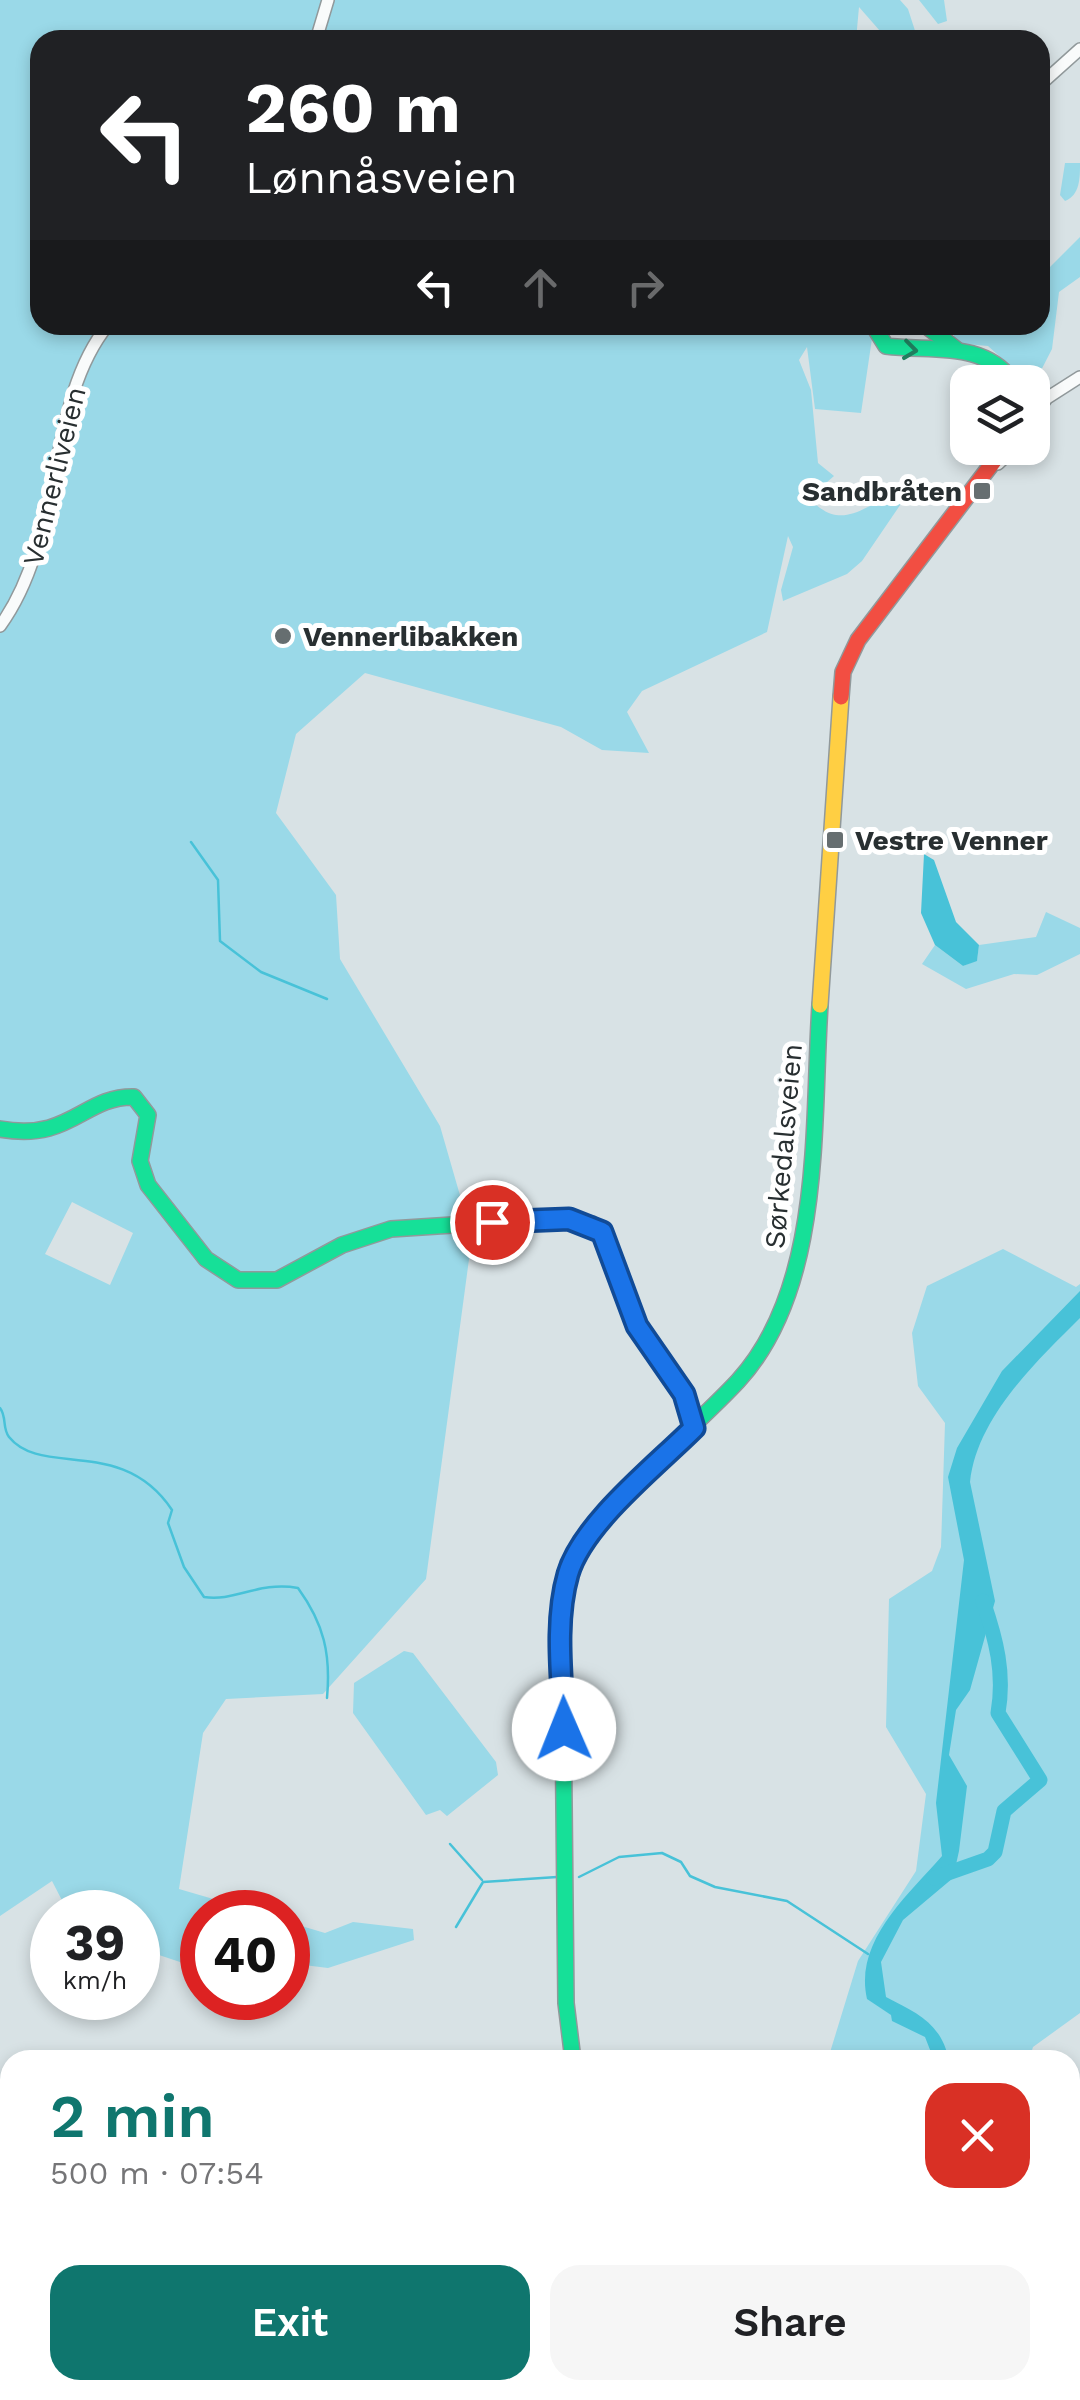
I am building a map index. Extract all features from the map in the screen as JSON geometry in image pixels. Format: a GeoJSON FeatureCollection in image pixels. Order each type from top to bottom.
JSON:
{"type":"FeatureCollection","features":[{"type":"Feature","properties":{"kind":"street"},"geometry":{"type":"LineString","coordinates":[[319,30],[328,0]]}},
{"type":"Feature","properties":{"kind":"street"},"geometry":{"type":"LineString","coordinates":[[1050,76],[1080,48]]}},
{"type":"Feature","properties":{"kind":"street","name":"Vennerliveien"},"geometry":{"type":"LineString","coordinates":[[0,626],[30,573],[80,372],[102,335]]}},
{"type":"Feature","properties":{"kind":"street"},"geometry":{"type":"LineString","coordinates":[[880,335],[886,346],[912,352],[960,351],[1001,365]]}},
{"type":"Feature","properties":{"kind":"street"},"geometry":{"type":"LineString","coordinates":[[938,335],[960,351]]}},
{"type":"Feature","properties":{"kind":"street"},"geometry":{"type":"LineString","coordinates":[[1050,396],[1080,377]]}},
{"type":"Feature","properties":{"kind":"street","name":"Sørkedalsveien"},"geometry":{"type":"LineString","coordinates":[[572,2050],[566,1985],[564,1590],[573,1561],[593,1530],[754,1363],[790,1295],[804,1241],[843,672],[858,640],[993,465]]}},
{"type":"Feature","properties":{"kind":"street"},"geometry":{"type":"LineString","coordinates":[[990,470],[996,465]]}},
{"type":"Feature","properties":{"kind":"street"},"geometry":{"type":"LineString","coordinates":[[0,1129],[28,1133],[55,1129],[121,1096],[134,1097],[148,1115],[140,1161],[148,1186],[214,1267],[228,1278],[255,1283],[282,1278],[342,1245],[390,1229],[546,1219],[592,1224],[606,1238],[637,1326],[684,1394],[694,1428]]}},
{"type":"Feature","properties":{"kind":"shaded area"},"geometry":{"type":"Polygon","coordinates":[[[0,0],[900,0],[908,9],[915,30],[879,30],[859,7],[857,30],[30,30],[30,335],[873,335],[861,413],[815,409],[807,347],[799,360],[811,390],[818,463],[834,476],[809,498],[834,515],[846,515],[909,492],[862,561],[847,574],[783,601],[781,590],[793,547],[788,536],[767,632],[642,691],[627,712],[649,753],[602,750],[561,727],[365,673],[296,734],[276,813],[336,895],[340,959],[440,1126],[472,1237],[426,1579],[323,1694],[226,1699],[203,1733],[179,1889],[182,1890],[180,1962],[160,1955],[160,1890],[57,1890],[52,1881],[39,1890],[30,1890],[30,1896],[0,1916],[0,0]],[[72,1202],[45,1254],[110,1285],[133,1233],[72,1202]]]}},
{"type":"Feature","properties":{"kind":"shaded area"},"geometry":{"type":"Polygon","coordinates":[[[919,0],[944,0],[947,21],[938,24],[919,0]]]}},
{"type":"Feature","properties":{"kind":"shaded area"},"geometry":{"type":"Polygon","coordinates":[[[1065,163],[1080,163],[1076,190],[1065,201],[1060,195],[1065,163]]]}},
{"type":"Feature","properties":{"kind":"shaded area"},"geometry":{"type":"Polygon","coordinates":[[[1080,237],[1080,277],[1059,292],[1052,349],[1044,365],[1009,365],[988,346],[954,343],[954,335],[1050,335],[1050,267],[1080,237]]]}},
{"type":"Feature","properties":{"kind":"shaded area"},"geometry":{"type":"Polygon","coordinates":[[[924,854],[934,860],[956,922],[979,945],[977,961],[963,966],[935,945],[921,913],[924,854]]]}},
{"type":"Feature","properties":{"kind":"shaded area"},"geometry":{"type":"Polygon","coordinates":[[[1046,912],[1080,928],[1080,954],[1037,975],[1014,974],[966,989],[922,964],[935,945],[963,966],[977,960],[979,945],[1036,937],[1046,912]]]}},
{"type":"Feature","properties":{"kind":"shaded area"},"geometry":{"type":"Polygon","coordinates":[[[1003,1249],[1076,1287],[1080,1284],[1080,2013],[1032,2050],[831,2050],[858,1961],[916,1871],[926,1794],[886,1727],[889,1599],[932,1571],[941,1547],[945,1423],[918,1386],[912,1333],[927,1286],[1003,1249]]]}},
{"type":"Feature","properties":{"kind":"shaded area"},"geometry":{"type":"Polygon","coordinates":[[[1080,1291],[1080,1318],[1028,1372],[996,1413],[975,1458],[970,1482],[995,1601],[970,1690],[956,1710],[949,1755],[967,1786],[959,1851],[953,1878],[903,1920],[881,1962],[886,1997],[934,2028],[946,2050],[930,2050],[925,2037],[892,2021],[891,2015],[867,1999],[865,1978],[868,1958],[886,1921],[942,1856],[936,1803],[964,1560],[948,1477],[957,1448],[1002,1371],[1080,1291]]]}},
{"type":"Feature","properties":{"kind":"shaded area"},"geometry":{"type":"Polygon","coordinates":[[[404,1651],[413,1653],[496,1762],[498,1775],[447,1816],[440,1810],[426,1815],[353,1713],[354,1683],[404,1651]]]}},
{"type":"Feature","properties":{"kind":"shaded area"},"geometry":{"type":"Polygon","coordinates":[[[353,1922],[413,1929],[414,1940],[328,1968],[310,1966],[310,1929],[325,1933],[353,1922]]]}},
{"type":"Feature","properties":{"kind":"waterway"},"geometry":{"type":"LineString","coordinates":[[191,842],[218,880],[220,941],[261,972],[327,999]]}},
{"type":"Feature","properties":{"kind":"waterway"},"geometry":{"type":"LineString","coordinates":[[0,1408],[7,1434],[23,1449],[107,1465],[152,1487],[172,1510],[168,1523],[184,1567],[204,1597],[226,1597],[271,1587],[298,1588],[324,1640],[327,1698]]}},
{"type":"Feature","properties":{"kind":"waterway"},"geometry":{"type":"LineString","coordinates":[[934,1878],[988,1859],[995,1852],[1004,1811],[1040,1780],[998,1713],[998,1656],[983,1601]]}},
{"type":"Feature","properties":{"kind":"waterway"},"geometry":{"type":"LineString","coordinates":[[450,1844],[482,1880]]}},
{"type":"Feature","properties":{"kind":"waterway"},"geometry":{"type":"LineString","coordinates":[[579,1877],[619,1857],[662,1853],[681,1862],[690,1876],[715,1887],[787,1901],[868,1954]]}},
{"type":"Feature","properties":{"kind":"waterway"},"geometry":{"type":"LineString","coordinates":[[456,1927],[483,1882],[557,1877]]}},
{"type":"Feature","properties":{"kind":"traffic: fast"},"geometry":{"type":"LineString","coordinates":[[879,335],[886,346],[956,351],[995,365]]}},
{"type":"Feature","properties":{"kind":"traffic: fast"},"geometry":{"type":"LineString","coordinates":[[938,335],[956,349]]}},
{"type":"Feature","properties":{"kind":"traffic: fast"},"geometry":{"type":"LineString","coordinates":[[572,2050],[566,2003],[561,1639],[565,1587],[582,1548],[599,1523],[738,1381],[766,1343],[786,1299],[800,1252],[808,1202],[820,1005]]}},
{"type":"Feature","properties":{"kind":"traffic: fast"},"geometry":{"type":"LineString","coordinates":[[0,1129],[44,1129],[102,1103],[134,1097],[148,1115],[140,1161],[148,1185],[206,1259],[238,1280],[277,1280],[342,1245],[391,1229],[546,1219],[592,1224],[607,1238],[637,1326],[680,1387],[693,1428]]}},
{"type":"Feature","properties":{"kind":"traffic: slow"},"geometry":{"type":"LineString","coordinates":[[820,1005],[841,697]]}},
{"type":"Feature","properties":{"kind":"traffic: jam"},"geometry":{"type":"LineString","coordinates":[[841,697],[843,672],[858,640],[991,465]]}},
{"type":"Feature","properties":{"kind":"place","name":"Sandbråten"},"geometry":{"type":"Point","coordinates":[982,491]}},
{"type":"Feature","properties":{"kind":"place","name":"Vennerlibakken"},"geometry":{"type":"Point","coordinates":[283,636]}},
{"type":"Feature","properties":{"kind":"place","name":"Vestre Venner"},"geometry":{"type":"Point","coordinates":[835,840]}},
{"type":"Feature","properties":{"kind":"route"},"geometry":{"type":"LineString","coordinates":[[492,1222],[569,1219],[592,1224],[602,1232],[637,1326],[684,1394],[694,1428],[593,1530],[573,1561],[563,1604],[564,1729]]}}]}
